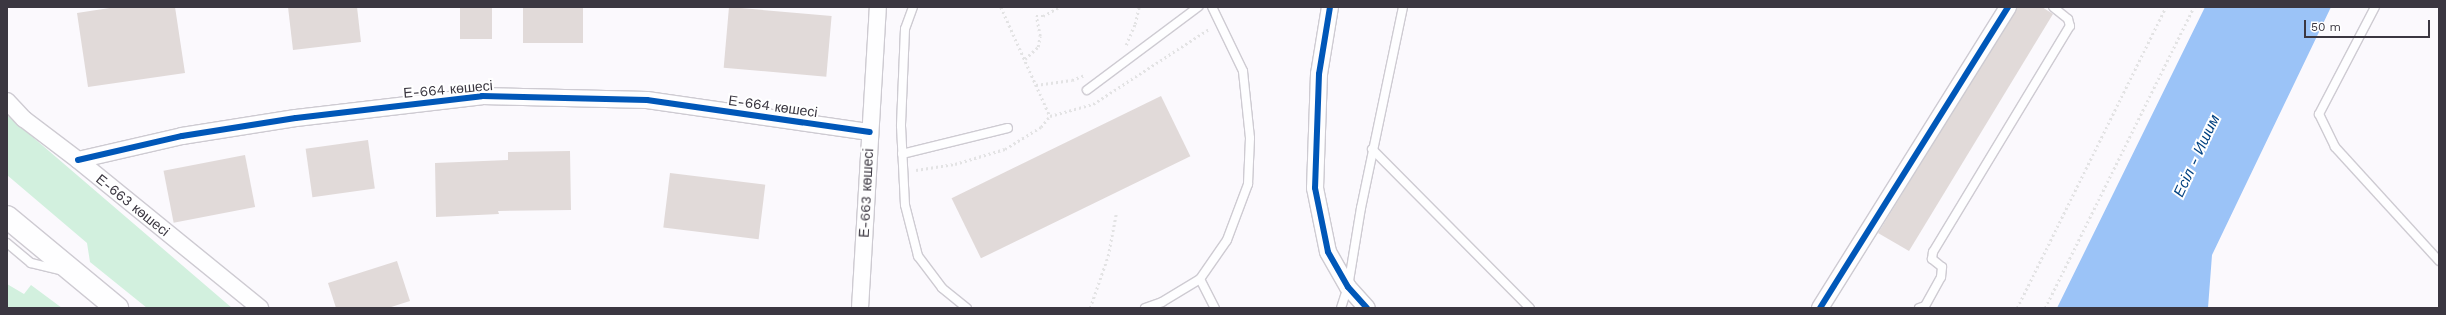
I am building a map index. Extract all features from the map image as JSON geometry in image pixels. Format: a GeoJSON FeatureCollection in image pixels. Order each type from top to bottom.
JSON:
{"type":"FeatureCollection","features":[{"type":"Feature","properties":{"kind":"main road"},"geometry":{"type":"LineString","coordinates":[[7,218],[117,308]]}},
{"type":"Feature","properties":{"kind":"street","name":"Е-663 көшесі"},"geometry":{"type":"LineString","coordinates":[[860,308],[878,7]]}},
{"type":"Feature","properties":{"kind":"street"},"geometry":{"type":"LineString","coordinates":[[1330,7],[1319,74],[1315,188],[1328,252],[1348,287],[1367,308]]}},
{"type":"Feature","properties":{"kind":"street"},"geometry":{"type":"LineString","coordinates":[[1820,308],[2008,7]]}},
{"type":"Feature","properties":{"kind":"street","name":"Е-664 көшесі"},"geometry":{"type":"LineString","coordinates":[[78,160],[182,136],[296,118],[482,96],[648,100],[870,132]]}},
{"type":"Feature","properties":{"kind":"street","name":"Е-663 көшесі"},"geometry":{"type":"LineString","coordinates":[[7,101],[24,120],[78,160],[260,308]]}},
{"type":"Feature","properties":{"kind":"lane"},"geometry":{"type":"LineString","coordinates":[[913,7],[905,29],[901,126],[905,205],[918,256],[942,288],[967,308]]}},
{"type":"Feature","properties":{"kind":"lane"},"geometry":{"type":"LineString","coordinates":[[1087,90],[1198,7]]}},
{"type":"Feature","properties":{"kind":"lane"},"geometry":{"type":"LineString","coordinates":[[1145,308],[1162,302],[1200,279],[1227,240],[1248,184],[1250,138],[1243,71],[1212,7]]}},
{"type":"Feature","properties":{"kind":"lane"},"geometry":{"type":"LineString","coordinates":[[1341,308],[1348,287],[1372,149],[1403,7]]}},
{"type":"Feature","properties":{"kind":"lane"},"geometry":{"type":"LineString","coordinates":[[1919,308],[1925,306],[1941,277],[1942,267],[1932,259],[1933,252],[2070,26],[2068,19],[2053,7]]}},
{"type":"Feature","properties":{"kind":"lane"},"geometry":{"type":"LineString","coordinates":[[2375,7],[2319,114],[2335,148],[2439,261]]}},
{"type":"Feature","properties":{"kind":"lane"},"geometry":{"type":"LineString","coordinates":[[902,154],[1008,128]]}},
{"type":"Feature","properties":{"kind":"lane"},"geometry":{"type":"LineString","coordinates":[[1372,149],[1530,308]]}},
{"type":"Feature","properties":{"kind":"lane"},"geometry":{"type":"LineString","coordinates":[[7,243],[31,263],[76,274]]}},
{"type":"Feature","properties":{"kind":"lane"},"geometry":{"type":"LineString","coordinates":[[1200,279],[1215,308]]}},
{"type":"Feature","properties":{"kind":"path"},"geometry":{"type":"LineString","coordinates":[[1002,7],[1050,116]]}},
{"type":"Feature","properties":{"kind":"path"},"geometry":{"type":"LineString","coordinates":[[1025,59],[1038,47],[1040,36],[1036,16],[1043,16],[1059,7]]}},
{"type":"Feature","properties":{"kind":"path"},"geometry":{"type":"LineString","coordinates":[[1122,53],[1135,24],[1139,7]]}},
{"type":"Feature","properties":{"kind":"path"},"geometry":{"type":"LineString","coordinates":[[2016,308],[2166,7]]}},
{"type":"Feature","properties":{"kind":"path"},"geometry":{"type":"LineString","coordinates":[[2045,308],[2194,7]]}},
{"type":"Feature","properties":{"kind":"path"},"geometry":{"type":"LineString","coordinates":[[903,172],[955,164],[1005,149],[1041,127],[1050,116],[1093,104],[1220,22]]}},
{"type":"Feature","properties":{"kind":"path"},"geometry":{"type":"LineString","coordinates":[[1036,85],[1072,80],[1091,72]]}},
{"type":"Feature","properties":{"kind":"path"},"geometry":{"type":"LineString","coordinates":[[1090,308],[1108,256],[1116,214]]}},
{"type":"Feature","properties":{"kind":"green space"},"geometry":{"type":"Polygon","coordinates":[[[7,115],[232,308],[147,308],[90,262],[87,243],[7,175],[7,115]]]}},
{"type":"Feature","properties":{"kind":"green space"},"geometry":{"type":"Polygon","coordinates":[[[7,284],[24,294],[31,285],[62,308],[7,308],[7,284]]]}},
{"type":"Feature","properties":{"kind":"water","name":"Есіл - Ишим"},"geometry":{"type":"Polygon","coordinates":[[[2205,7],[2331,7],[2212,255],[2208,308],[2057,308],[2205,7]]]}},
{"type":"Feature","properties":{"kind":"building"},"geometry":{"type":"Polygon","coordinates":[[[116,7],[175,7],[185,73],[88,87],[77,13],[116,7]]]}},
{"type":"Feature","properties":{"kind":"building"},"geometry":{"type":"Polygon","coordinates":[[[288,7],[357,7],[361,42],[293,50],[288,7]]]}},
{"type":"Feature","properties":{"kind":"building"},"geometry":{"type":"Polygon","coordinates":[[[460,7],[492,7],[492,39],[460,39],[460,7]]]}},
{"type":"Feature","properties":{"kind":"building"},"geometry":{"type":"Polygon","coordinates":[[[523,7],[583,7],[583,43],[523,43],[523,7]]]}},
{"type":"Feature","properties":{"kind":"building"},"geometry":{"type":"Polygon","coordinates":[[[729,7],[832,16],[826,77],[724,68],[729,7]]]}},
{"type":"Feature","properties":{"kind":"building"},"geometry":{"type":"Polygon","coordinates":[[[2017,7],[2042,7],[2053,14],[1909,251],[1878,233],[2017,7]]]}},
{"type":"Feature","properties":{"kind":"building"},"geometry":{"type":"Polygon","coordinates":[[[1161,96],[1190,156],[981,258],[952,198],[1161,96]]]}},
{"type":"Feature","properties":{"kind":"building"},"geometry":{"type":"Polygon","coordinates":[[[368,140],[375,189],[312,197],[306,149],[368,140]]]}},
{"type":"Feature","properties":{"kind":"building"},"geometry":{"type":"Polygon","coordinates":[[[570,151],[571,210],[498,211],[499,214],[436,217],[435,163],[508,160],[508,152],[570,151]]]}},
{"type":"Feature","properties":{"kind":"building"},"geometry":{"type":"Polygon","coordinates":[[[245,155],[255,207],[174,223],[164,171],[245,155]]]}},
{"type":"Feature","properties":{"kind":"building"},"geometry":{"type":"Polygon","coordinates":[[[670,173],[765,185],[759,239],[663,228],[670,173]]]}},
{"type":"Feature","properties":{"kind":"building"},"geometry":{"type":"Polygon","coordinates":[[[397,261],[410,301],[388,308],[336,308],[328,283],[397,261]]]}},
{"type":"Feature","properties":{"kind":"cycle path"},"geometry":{"type":"LineString","coordinates":[[1330,7],[1319,74],[1315,188],[1328,252],[1348,287],[1367,308]]}},
{"type":"Feature","properties":{"kind":"cycle path"},"geometry":{"type":"LineString","coordinates":[[1820,308],[2008,7]]}},
{"type":"Feature","properties":{"kind":"cycle path"},"geometry":{"type":"LineString","coordinates":[[78,160],[182,136],[296,118],[482,96],[647,100],[870,132]]}}]}
